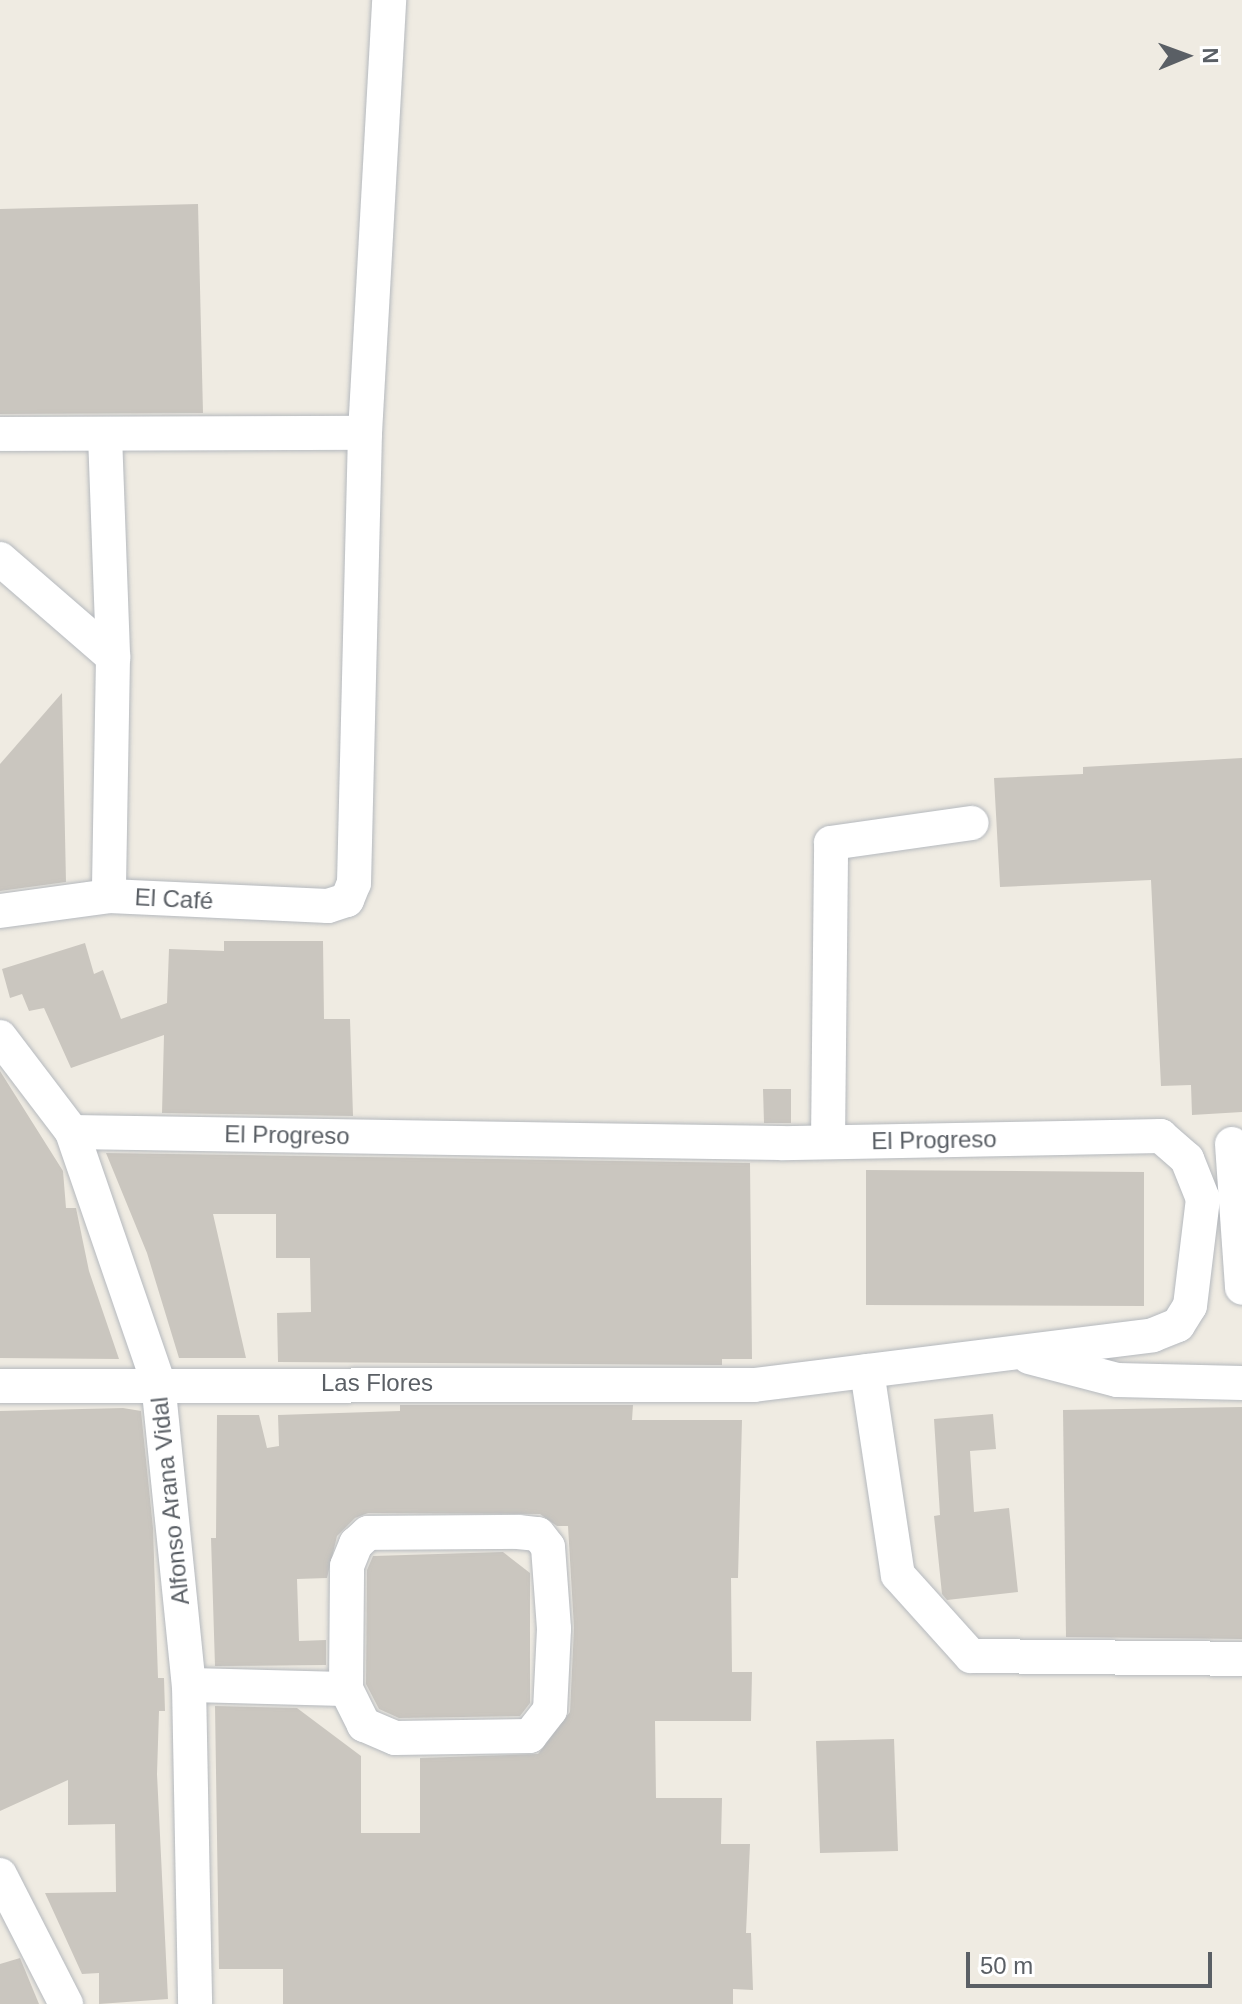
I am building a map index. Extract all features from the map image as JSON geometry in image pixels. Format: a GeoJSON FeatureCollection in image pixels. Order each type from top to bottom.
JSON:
{"type":"FeatureCollection","features":[{"type":"Feature","properties":{"kind":"street"},"geometry":{"type":"LineString","coordinates":[[0,434],[365,433],[389,0]]}},
{"type":"Feature","properties":{"kind":"street","name":"El Café"},"geometry":{"type":"LineString","coordinates":[[0,911],[109,896],[328,906],[347,900],[354,883],[365,433]]}},
{"type":"Feature","properties":{"kind":"street"},"geometry":{"type":"LineString","coordinates":[[105,435],[113,657],[109,896]]}},
{"type":"Feature","properties":{"kind":"street"},"geometry":{"type":"LineString","coordinates":[[0,559],[113,657]]}},
{"type":"Feature","properties":{"kind":"street"},"geometry":{"type":"LineString","coordinates":[[828,1142],[831,843],[972,823]]}},
{"type":"Feature","properties":{"kind":"street","name":"Alfonso Arana Vidal"},"geometry":{"type":"LineString","coordinates":[[0,1037],[72,1132],[158,1382],[189,1685],[195,2004]]}},
{"type":"Feature","properties":{"kind":"street","name":"El Progreso"},"geometry":{"type":"LineString","coordinates":[[72,1132],[828,1142],[1161,1136],[1187,1159]]}},
{"type":"Feature","properties":{"kind":"street"},"geometry":{"type":"LineString","coordinates":[[1242,1288],[1237,1142],[1187,1159],[1203,1199],[1190,1306],[1178,1325],[1153,1335],[867,1371],[898,1575],[971,1656],[1242,1659]]}},
{"type":"Feature","properties":{"kind":"street"},"geometry":{"type":"LineString","coordinates":[[1013,1353],[1117,1380],[1242,1383]]}},
{"type":"Feature","properties":{"kind":"street","name":"Las Flores"},"geometry":{"type":"LineString","coordinates":[[0,1386],[158,1382],[754,1385],[867,1371]]}},
{"type":"Feature","properties":{"kind":"street"},"geometry":{"type":"LineString","coordinates":[[518,1532],[538,1534],[548,1547],[553,1695],[550,1710],[530,1736],[395,1738],[364,1725],[346,1689],[347,1566],[356,1544],[368,1533],[518,1532]]}},
{"type":"Feature","properties":{"kind":"street"},"geometry":{"type":"LineString","coordinates":[[189,1685],[346,1689]]}},
{"type":"Feature","properties":{"kind":"street"},"geometry":{"type":"LineString","coordinates":[[0,1875],[66,2004]]}},
{"type":"Feature","properties":{"kind":"building"},"geometry":{"type":"Polygon","coordinates":[[[198,204],[203,413],[0,414],[0,209],[198,204]]]}},
{"type":"Feature","properties":{"kind":"building"},"geometry":{"type":"Polygon","coordinates":[[[62,693],[66,882],[0,891],[0,764],[62,693]]]}},
{"type":"Feature","properties":{"kind":"building"},"geometry":{"type":"Polygon","coordinates":[[[1242,758],[1242,1112],[1192,1115],[1191,1085],[1161,1086],[1151,880],[1000,887],[994,778],[1083,774],[1083,767],[1242,758]]]}},
{"type":"Feature","properties":{"kind":"building"},"geometry":{"type":"Polygon","coordinates":[[[224,941],[323,941],[324,1019],[350,1019],[353,1116],[162,1113],[164,1035],[71,1068],[44,1008],[29,1011],[22,994],[10,998],[2,969],[85,943],[94,974],[103,970],[121,1019],[167,1003],[169,949],[224,951],[224,941]]]}},
{"type":"Feature","properties":{"kind":"building"},"geometry":{"type":"Polygon","coordinates":[[[0,1071],[63,1171],[66,1208],[76,1208],[89,1271],[119,1359],[0,1358],[0,1071]]]}},
{"type":"Feature","properties":{"kind":"building"},"geometry":{"type":"Polygon","coordinates":[[[763,1089],[791,1089],[791,1123],[764,1123],[763,1089]]]}},
{"type":"Feature","properties":{"kind":"building"},"geometry":{"type":"Polygon","coordinates":[[[106,1153],[750,1163],[752,1359],[722,1359],[722,1365],[278,1362],[277,1313],[311,1312],[310,1258],[276,1258],[276,1214],[213,1214],[246,1358],[179,1358],[147,1253],[106,1153]]]}},
{"type":"Feature","properties":{"kind":"building"},"geometry":{"type":"Polygon","coordinates":[[[866,1170],[1144,1172],[1144,1306],[866,1305],[866,1170]]]}},
{"type":"Feature","properties":{"kind":"building"},"geometry":{"type":"Polygon","coordinates":[[[400,1405],[633,1405],[632,1420],[742,1420],[738,1578],[731,1578],[732,1672],[752,1672],[751,1721],[655,1721],[656,1798],[722,1798],[721,1844],[750,1844],[746,1933],[751,1933],[753,1990],[733,1989],[733,2004],[283,2004],[283,1969],[219,1969],[215,1706],[297,1708],[361,1756],[361,1833],[420,1833],[420,1758],[538,1754],[570,1712],[574,1628],[568,1526],[557,1526],[540,1514],[368,1513],[355,1518],[337,1536],[327,1578],[297,1579],[299,1641],[326,1640],[326,1665],[215,1666],[211,1538],[216,1538],[217,1415],[259,1415],[267,1448],[279,1446],[278,1415],[400,1411],[400,1405]]]}},
{"type":"Feature","properties":{"kind":"building"},"geometry":{"type":"Polygon","coordinates":[[[1242,1407],[1242,1639],[1066,1637],[1063,1410],[1242,1407]]]}},
{"type":"Feature","properties":{"kind":"building"},"geometry":{"type":"Polygon","coordinates":[[[123,1408],[141,1411],[153,1528],[158,1678],[164,1678],[165,1711],[159,1711],[157,1774],[168,1999],[99,2004],[99,1973],[82,1974],[45,1893],[116,1892],[115,1824],[68,1825],[68,1780],[0,1811],[0,1411],[123,1408]]]}},
{"type":"Feature","properties":{"kind":"building"},"geometry":{"type":"Polygon","coordinates":[[[993,1414],[996,1449],[970,1451],[974,1512],[1009,1508],[1018,1592],[947,1600],[942,1594],[934,1516],[940,1515],[934,1419],[993,1414]]]}},
{"type":"Feature","properties":{"kind":"building"},"geometry":{"type":"Polygon","coordinates":[[[503,1552],[530,1573],[530,1703],[520,1716],[399,1718],[379,1709],[366,1684],[367,1570],[373,1556],[503,1552]]]}},
{"type":"Feature","properties":{"kind":"building"},"geometry":{"type":"Polygon","coordinates":[[[894,1739],[898,1851],[820,1853],[816,1741],[894,1739]]]}},
{"type":"Feature","properties":{"kind":"building"},"geometry":{"type":"Polygon","coordinates":[[[20,1958],[39,2004],[0,2004],[0,1964],[20,1958]]]}}]}
